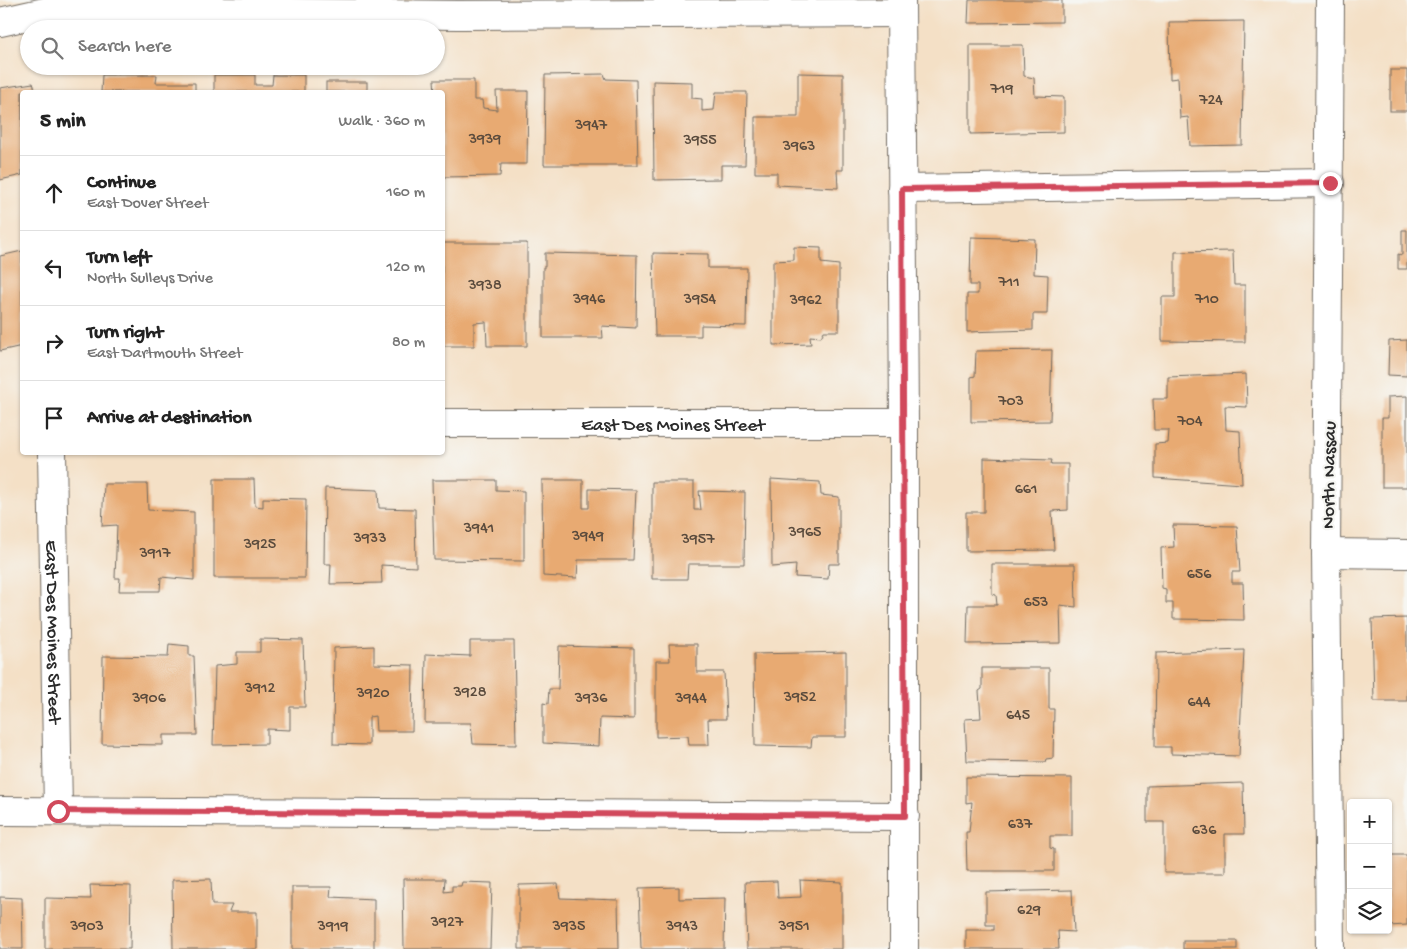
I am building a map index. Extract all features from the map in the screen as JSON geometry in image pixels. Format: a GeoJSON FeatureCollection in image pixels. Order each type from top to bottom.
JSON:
{"type":"FeatureCollection","features":[{"type":"Feature","properties":{"kind":"street","name":"North Nassau"},"geometry":{"type":"LineString","coordinates":[[1330,0],[1326,553],[1330,949]]}},
{"type":"Feature","properties":{"kind":"street"},"geometry":{"type":"LineString","coordinates":[[0,22],[54,10],[901,7],[904,423],[904,949]]}},
{"type":"Feature","properties":{"kind":"street"},"geometry":{"type":"LineString","coordinates":[[902,189],[1330,183]]}},
{"type":"Feature","properties":{"kind":"street","name":"East Des Moines Street"},"geometry":{"type":"LineString","coordinates":[[445,422],[904,423]]}},
{"type":"Feature","properties":{"kind":"street","name":"East Des Moines Street"},"geometry":{"type":"LineString","coordinates":[[52,455],[58,811]]}},
{"type":"Feature","properties":{"kind":"street"},"geometry":{"type":"LineString","coordinates":[[1326,553],[1407,554]]}},
{"type":"Feature","properties":{"kind":"street"},"geometry":{"type":"LineString","coordinates":[[0,811],[905,816]]}},
{"type":"Feature","properties":{"kind":"building"},"geometry":{"type":"Polygon","coordinates":[[[969,0],[1062,0],[1062,22],[968,23],[969,0]]]}},
{"type":"Feature","properties":{"kind":"building"},"geometry":{"type":"Polygon","coordinates":[[[1244,21],[1242,145],[1190,146],[1188,117],[1180,118],[1178,78],[1170,79],[1169,22],[1244,21]]]}},
{"type":"Feature","properties":{"kind":"building"},"geometry":{"type":"Polygon","coordinates":[[[970,45],[1023,45],[1024,76],[1034,78],[1035,96],[1064,97],[1064,132],[970,134],[970,45]]]}},
{"type":"Feature","properties":{"kind":"building"},"geometry":{"type":"Polygon","coordinates":[[[1390,70],[1407,70],[1407,111],[1390,111],[1390,70]]]}},
{"type":"Feature","properties":{"kind":"building"},"geometry":{"type":"Polygon","coordinates":[[[798,73],[843,74],[843,170],[837,170],[838,188],[777,185],[777,173],[755,173],[755,117],[798,117],[798,73]]]}},
{"type":"Feature","properties":{"kind":"building"},"geometry":{"type":"Polygon","coordinates":[[[604,74],[606,79],[636,80],[638,165],[544,165],[545,75],[604,74]]]}},
{"type":"Feature","properties":{"kind":"building"},"geometry":{"type":"Polygon","coordinates":[[[102,75],[157,75],[156,83],[195,83],[195,90],[101,90],[102,75]]]}},
{"type":"Feature","properties":{"kind":"building"},"geometry":{"type":"Polygon","coordinates":[[[214,75],[255,75],[255,85],[272,85],[273,75],[304,75],[304,90],[214,90],[214,75]]]}},
{"type":"Feature","properties":{"kind":"building"},"geometry":{"type":"Polygon","coordinates":[[[434,80],[474,80],[474,100],[482,100],[483,108],[497,110],[496,91],[528,91],[527,164],[501,164],[500,176],[445,177],[445,90],[435,90],[434,80]]]}},
{"type":"Feature","properties":{"kind":"building"},"geometry":{"type":"Polygon","coordinates":[[[653,81],[692,82],[692,98],[702,99],[702,111],[714,110],[716,92],[747,92],[745,165],[721,165],[721,179],[654,180],[653,81]]]}},
{"type":"Feature","properties":{"kind":"building"},"geometry":{"type":"Polygon","coordinates":[[[326,82],[367,82],[367,90],[326,90],[326,82]]]}},
{"type":"Feature","properties":{"kind":"building"},"geometry":{"type":"Polygon","coordinates":[[[33,83],[35,90],[20,90],[20,175],[0,180],[0,88],[33,83]]]}},
{"type":"Feature","properties":{"kind":"building"},"geometry":{"type":"Polygon","coordinates":[[[1402,230],[1407,230],[1407,269],[1398,269],[1398,254],[1402,255],[1402,230]]]}},
{"type":"Feature","properties":{"kind":"building"},"geometry":{"type":"Polygon","coordinates":[[[971,237],[1035,239],[1034,274],[1048,275],[1047,314],[1033,314],[1033,330],[967,332],[967,294],[978,294],[978,285],[970,285],[971,237]]]}},
{"type":"Feature","properties":{"kind":"building"},"geometry":{"type":"Polygon","coordinates":[[[445,243],[527,243],[527,346],[487,346],[486,322],[474,323],[474,346],[445,346],[445,243]]]}},
{"type":"Feature","properties":{"kind":"building"},"geometry":{"type":"Polygon","coordinates":[[[794,247],[821,248],[821,263],[839,265],[839,331],[824,331],[821,337],[810,336],[811,344],[773,345],[773,261],[794,260],[794,247]]]}},
{"type":"Feature","properties":{"kind":"building"},"geometry":{"type":"Polygon","coordinates":[[[20,251],[20,346],[0,351],[0,256],[20,251]]]}},
{"type":"Feature","properties":{"kind":"building"},"geometry":{"type":"Polygon","coordinates":[[[1233,251],[1234,285],[1245,285],[1245,342],[1162,341],[1162,297],[1175,297],[1175,252],[1233,251]]]}},
{"type":"Feature","properties":{"kind":"building"},"geometry":{"type":"Polygon","coordinates":[[[545,253],[637,255],[636,328],[602,326],[603,338],[543,338],[543,267],[545,267],[545,253]]]}},
{"type":"Feature","properties":{"kind":"building"},"geometry":{"type":"Polygon","coordinates":[[[653,253],[708,254],[708,268],[747,268],[746,326],[701,325],[701,336],[655,336],[653,253]]]}},
{"type":"Feature","properties":{"kind":"building"},"geometry":{"type":"Polygon","coordinates":[[[1407,340],[1407,376],[1388,375],[1389,341],[1407,340]]]}},
{"type":"Feature","properties":{"kind":"building"},"geometry":{"type":"Polygon","coordinates":[[[1052,350],[1050,421],[971,422],[971,377],[975,376],[976,351],[1052,350]]]}},
{"type":"Feature","properties":{"kind":"building"},"geometry":{"type":"Polygon","coordinates":[[[1246,374],[1247,407],[1225,406],[1226,430],[1240,431],[1242,484],[1155,478],[1155,444],[1168,443],[1169,430],[1154,430],[1153,399],[1168,399],[1168,377],[1246,374]]]}},
{"type":"Feature","properties":{"kind":"building"},"geometry":{"type":"Polygon","coordinates":[[[1407,396],[1407,487],[1382,487],[1382,418],[1388,418],[1388,397],[1407,396]]]}},
{"type":"Feature","properties":{"kind":"building"},"geometry":{"type":"Polygon","coordinates":[[[984,458],[1052,460],[1051,464],[1068,464],[1068,510],[1052,511],[1054,550],[966,551],[966,512],[984,512],[984,458]]]}},
{"type":"Feature","properties":{"kind":"building"},"geometry":{"type":"Polygon","coordinates":[[[214,479],[254,479],[255,506],[263,507],[263,498],[306,499],[305,578],[214,578],[214,479]]]}},
{"type":"Feature","properties":{"kind":"building"},"geometry":{"type":"Polygon","coordinates":[[[771,479],[820,482],[821,495],[839,497],[839,564],[829,564],[828,579],[795,577],[796,565],[772,567],[771,479]]]}},
{"type":"Feature","properties":{"kind":"building"},"geometry":{"type":"Polygon","coordinates":[[[432,480],[496,480],[496,490],[524,491],[524,561],[434,560],[432,480]]]}},
{"type":"Feature","properties":{"kind":"building"},"geometry":{"type":"Polygon","coordinates":[[[542,480],[583,480],[583,508],[589,508],[589,489],[636,490],[633,560],[578,560],[577,578],[543,576],[542,480]]]}},
{"type":"Feature","properties":{"kind":"building"},"geometry":{"type":"Polygon","coordinates":[[[652,482],[694,482],[694,510],[701,510],[699,491],[745,492],[744,564],[688,564],[687,579],[652,579],[652,482]]]}},
{"type":"Feature","properties":{"kind":"building"},"geometry":{"type":"Polygon","coordinates":[[[104,484],[147,484],[148,510],[194,512],[194,580],[161,577],[160,591],[119,591],[120,578],[115,578],[117,525],[102,526],[104,484]]]}},
{"type":"Feature","properties":{"kind":"building"},"geometry":{"type":"Polygon","coordinates":[[[325,488],[378,490],[379,508],[415,509],[416,567],[381,565],[382,583],[330,584],[331,564],[324,564],[325,488]]]}},
{"type":"Feature","properties":{"kind":"building"},"geometry":{"type":"Polygon","coordinates":[[[1173,525],[1237,526],[1240,572],[1232,572],[1232,583],[1243,583],[1244,620],[1173,619],[1173,603],[1166,603],[1166,589],[1162,588],[1161,548],[1174,547],[1173,525]]]}},
{"type":"Feature","properties":{"kind":"building"},"geometry":{"type":"Polygon","coordinates":[[[992,564],[1075,564],[1076,607],[1060,605],[1061,643],[967,644],[968,605],[997,605],[996,595],[992,594],[992,564]]]}},
{"type":"Feature","properties":{"kind":"building"},"geometry":{"type":"Polygon","coordinates":[[[1407,618],[1407,701],[1374,701],[1372,619],[1407,618]]]}},
{"type":"Feature","properties":{"kind":"building"},"geometry":{"type":"Polygon","coordinates":[[[260,639],[303,640],[305,707],[290,707],[290,730],[267,729],[267,744],[213,745],[215,666],[237,664],[237,652],[260,652],[260,639]]]}},
{"type":"Feature","properties":{"kind":"building"},"geometry":{"type":"Polygon","coordinates":[[[470,641],[514,641],[516,745],[473,744],[471,723],[425,723],[426,654],[470,656],[470,641]]]}},
{"type":"Feature","properties":{"kind":"building"},"geometry":{"type":"Polygon","coordinates":[[[169,644],[189,646],[189,656],[194,656],[197,735],[163,735],[163,745],[102,744],[103,656],[168,657],[169,644]]]}},
{"type":"Feature","properties":{"kind":"building"},"geometry":{"type":"Polygon","coordinates":[[[669,644],[697,644],[697,672],[724,672],[726,719],[708,719],[709,745],[689,745],[688,736],[656,737],[656,661],[670,661],[669,644]]]}},
{"type":"Feature","properties":{"kind":"building"},"geometry":{"type":"Polygon","coordinates":[[[374,646],[374,664],[413,665],[412,731],[376,731],[375,716],[369,717],[369,745],[333,744],[334,648],[374,646]]]}},
{"type":"Feature","properties":{"kind":"building"},"geometry":{"type":"Polygon","coordinates":[[[559,646],[634,648],[634,719],[600,718],[599,746],[543,743],[543,703],[548,704],[549,689],[558,689],[559,646]]]}},
{"type":"Feature","properties":{"kind":"building"},"geometry":{"type":"Polygon","coordinates":[[[1244,650],[1239,756],[1171,754],[1171,747],[1155,747],[1156,653],[1244,650]]]}},
{"type":"Feature","properties":{"kind":"building"},"geometry":{"type":"Polygon","coordinates":[[[846,652],[846,737],[812,737],[811,747],[755,746],[754,654],[846,652]]]}},
{"type":"Feature","properties":{"kind":"building"},"geometry":{"type":"Polygon","coordinates":[[[982,668],[1049,668],[1049,709],[1054,709],[1053,758],[1046,759],[1045,762],[967,761],[965,719],[981,718],[979,691],[982,689],[982,668]]]}},
{"type":"Feature","properties":{"kind":"building"},"geometry":{"type":"Polygon","coordinates":[[[966,777],[1072,778],[1072,836],[1050,836],[1050,848],[1054,849],[1054,871],[967,871],[966,832],[969,832],[972,802],[966,803],[966,777]]]}},
{"type":"Feature","properties":{"kind":"building"},"geometry":{"type":"Polygon","coordinates":[[[1243,783],[1244,834],[1225,834],[1225,873],[1164,873],[1164,822],[1147,822],[1147,786],[1243,783]]]}},
{"type":"Feature","properties":{"kind":"building"},"geometry":{"type":"Polygon","coordinates":[[[1392,855],[1407,855],[1407,925],[1392,926],[1392,855]]]}},
{"type":"Feature","properties":{"kind":"building"},"geometry":{"type":"Polygon","coordinates":[[[211,879],[212,905],[232,905],[229,912],[257,912],[257,949],[173,949],[172,880],[211,879]]]}},
{"type":"Feature","properties":{"kind":"building"},"geometry":{"type":"Polygon","coordinates":[[[403,879],[445,879],[444,892],[452,891],[452,886],[461,886],[462,882],[492,883],[490,949],[404,949],[403,879]]]}},
{"type":"Feature","properties":{"kind":"building"},"geometry":{"type":"Polygon","coordinates":[[[800,880],[842,882],[842,949],[747,949],[745,882],[777,881],[778,898],[801,897],[800,880]]]}},
{"type":"Feature","properties":{"kind":"building"},"geometry":{"type":"Polygon","coordinates":[[[558,884],[560,898],[618,900],[619,949],[519,949],[519,885],[558,884]]]}},
{"type":"Feature","properties":{"kind":"building"},"geometry":{"type":"Polygon","coordinates":[[[90,885],[131,886],[130,949],[45,949],[45,898],[91,899],[90,885]]]}},
{"type":"Feature","properties":{"kind":"building"},"geometry":{"type":"Polygon","coordinates":[[[292,887],[331,887],[330,897],[374,899],[374,949],[292,949],[292,887]]]}},
{"type":"Feature","properties":{"kind":"building"},"geometry":{"type":"Polygon","coordinates":[[[679,887],[679,899],[725,898],[724,949],[641,949],[639,888],[679,887]]]}},
{"type":"Feature","properties":{"kind":"building"},"geometry":{"type":"Polygon","coordinates":[[[1072,890],[1074,932],[1058,931],[1059,949],[966,949],[966,930],[994,930],[994,925],[986,925],[986,892],[1072,890]]]}},
{"type":"Feature","properties":{"kind":"building"},"geometry":{"type":"Polygon","coordinates":[[[0,897],[22,898],[23,949],[0,949],[0,897]]]}},
{"type":"Feature","properties":{"kind":"building"},"geometry":{"type":"Polygon","coordinates":[[[1183,941],[1237,941],[1237,949],[1183,949],[1183,941]]]}},
{"type":"Feature","properties":{"kind":"route"},"geometry":{"type":"LineString","coordinates":[[58,811],[905,816],[902,189],[1330,183]]}}]}
